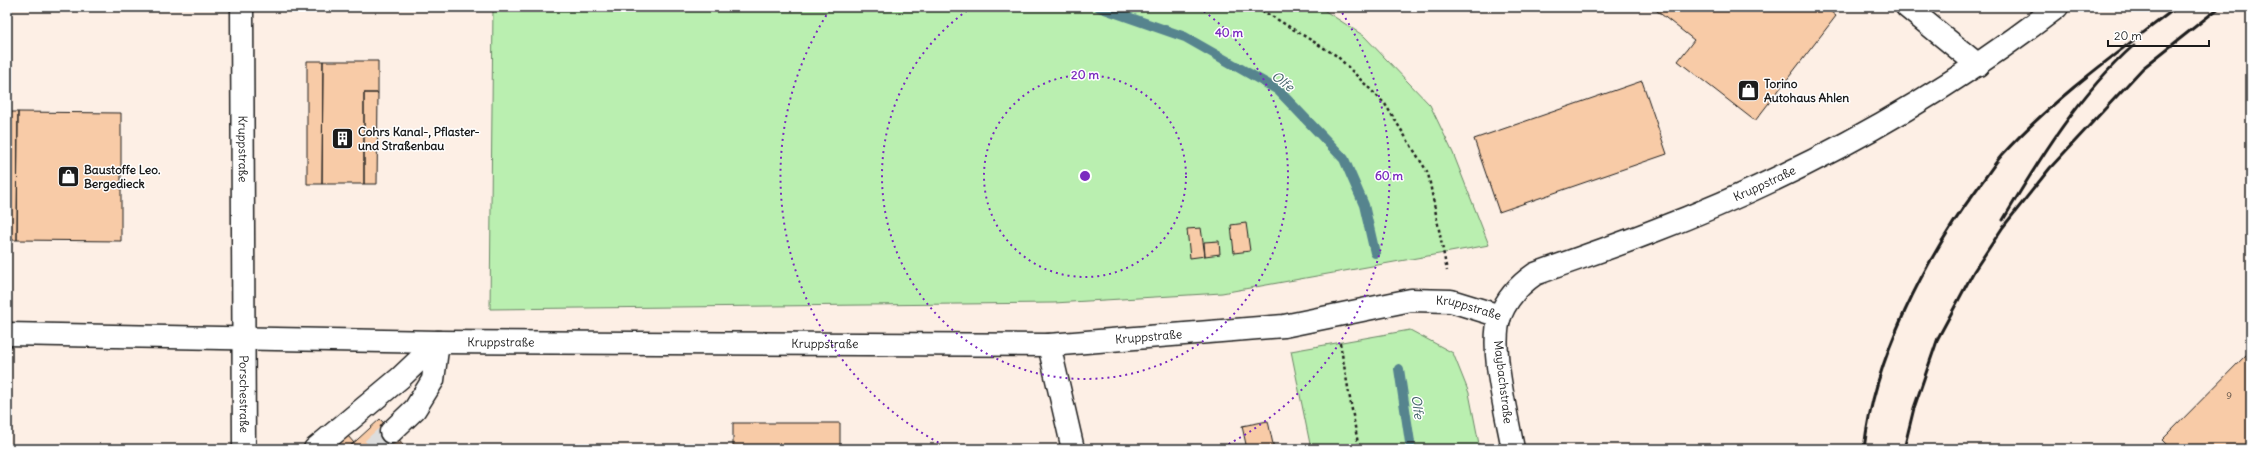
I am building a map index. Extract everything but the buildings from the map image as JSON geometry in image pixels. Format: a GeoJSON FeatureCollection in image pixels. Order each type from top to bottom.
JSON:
{"type":"FeatureCollection","features":[{"type":"Feature","properties":{"kind":"street","name":"Kruppstraße"},"geometry":{"type":"LineString","coordinates":[[242,7],[245,339]]}},
{"type":"Feature","properties":{"kind":"street"},"geometry":{"type":"LineString","coordinates":[[1907,7],[1978,65]]}},
{"type":"Feature","properties":{"kind":"street","name":"Kruppstraße"},"geometry":{"type":"LineString","coordinates":[[7,334],[438,342],[1049,345],[1284,326],[1335,314],[1411,300],[1451,300],[1500,316],[1520,285],[1535,274],[1652,232],[1754,188],[1871,130],[1978,65],[2057,7]]}},
{"type":"Feature","properties":{"kind":"street","name":"Maybachstraße"},"geometry":{"type":"LineString","coordinates":[[1500,316],[1497,352],[1513,449]]}},
{"type":"Feature","properties":{"kind":"street","name":"Porschestraße"},"geometry":{"type":"LineString","coordinates":[[244,449],[245,339]]}},
{"type":"Feature","properties":{"kind":"street"},"geometry":{"type":"LineString","coordinates":[[391,432],[415,409],[433,380],[438,342]]}},
{"type":"Feature","properties":{"kind":"street"},"geometry":{"type":"LineString","coordinates":[[315,449],[400,378],[438,342]]}},
{"type":"Feature","properties":{"kind":"street"},"geometry":{"type":"LineString","coordinates":[[1049,345],[1073,449]]}},
{"type":"Feature","properties":{"kind":"path"},"geometry":{"type":"LineString","coordinates":[[1250,7],[1270,15],[1337,56],[1385,104],[1428,173],[1444,253],[1451,300]]}},
{"type":"Feature","properties":{"kind":"path"},"geometry":{"type":"LineString","coordinates":[[1335,314],[1359,449]]}},
{"type":"Feature","properties":{"kind":"shaded area"},"geometry":{"type":"Polygon","coordinates":[[[7,7],[2251,7],[2251,449],[7,449],[7,7]]]}},
{"type":"Feature","properties":{"kind":"green space"},"geometry":{"type":"Polygon","coordinates":[[[493,7],[1319,7],[1364,36],[1430,105],[1453,153],[1489,245],[1222,293],[1054,303],[490,309],[493,7]]]}},
{"type":"Feature","properties":{"kind":"green space"},"geometry":{"type":"Polygon","coordinates":[[[1410,330],[1453,353],[1469,393],[1480,449],[1311,449],[1291,351],[1410,330]]]}},
{"type":"Feature","properties":{"kind":"waterway","name":"Olfe"},"geometry":{"type":"LineString","coordinates":[[1099,7],[1185,37],[1278,90],[1344,159],[1364,205],[1375,253]]}},
{"type":"Feature","properties":{"kind":"waterway","name":"Olfe"},"geometry":{"type":"LineString","coordinates":[[1399,369],[1411,449]]}},
{"type":"Feature","properties":{"kind":"tunnel"},"geometry":{"type":"LineString","coordinates":[[372,449],[391,432]]}},
{"type":"Feature","properties":{"kind":"railway"},"geometry":{"type":"LineString","coordinates":[[1864,449],[1870,415],[1879,380],[1905,311],[1940,245],[1979,186],[2002,155],[2064,95],[2177,7]]}},
{"type":"Feature","properties":{"kind":"railway"},"geometry":{"type":"LineString","coordinates":[[1904,449],[1914,408],[1938,338],[1974,271],[2003,227],[2050,168],[2143,68],[2220,7]]}},
{"type":"Feature","properties":{"kind":"railway"},"geometry":{"type":"LineString","coordinates":[[2003,220],[2046,150],[2078,106],[2114,64],[2134,45]]}},
{"type":"Feature","properties":{"kind":"place","name":"Torino Autohaus Ahlen"},"geometry":{"type":"Point","coordinates":[1748,91]}},
{"type":"Feature","properties":{"kind":"place","name":"Cohrs Kanal-, Pflaster- und Straßenbau"},"geometry":{"type":"Point","coordinates":[343,139]}},
{"type":"Feature","properties":{"kind":"place","name":"Baustoffe Leo. Bergedieck"},"geometry":{"type":"Point","coordinates":[69,177]}}]}
